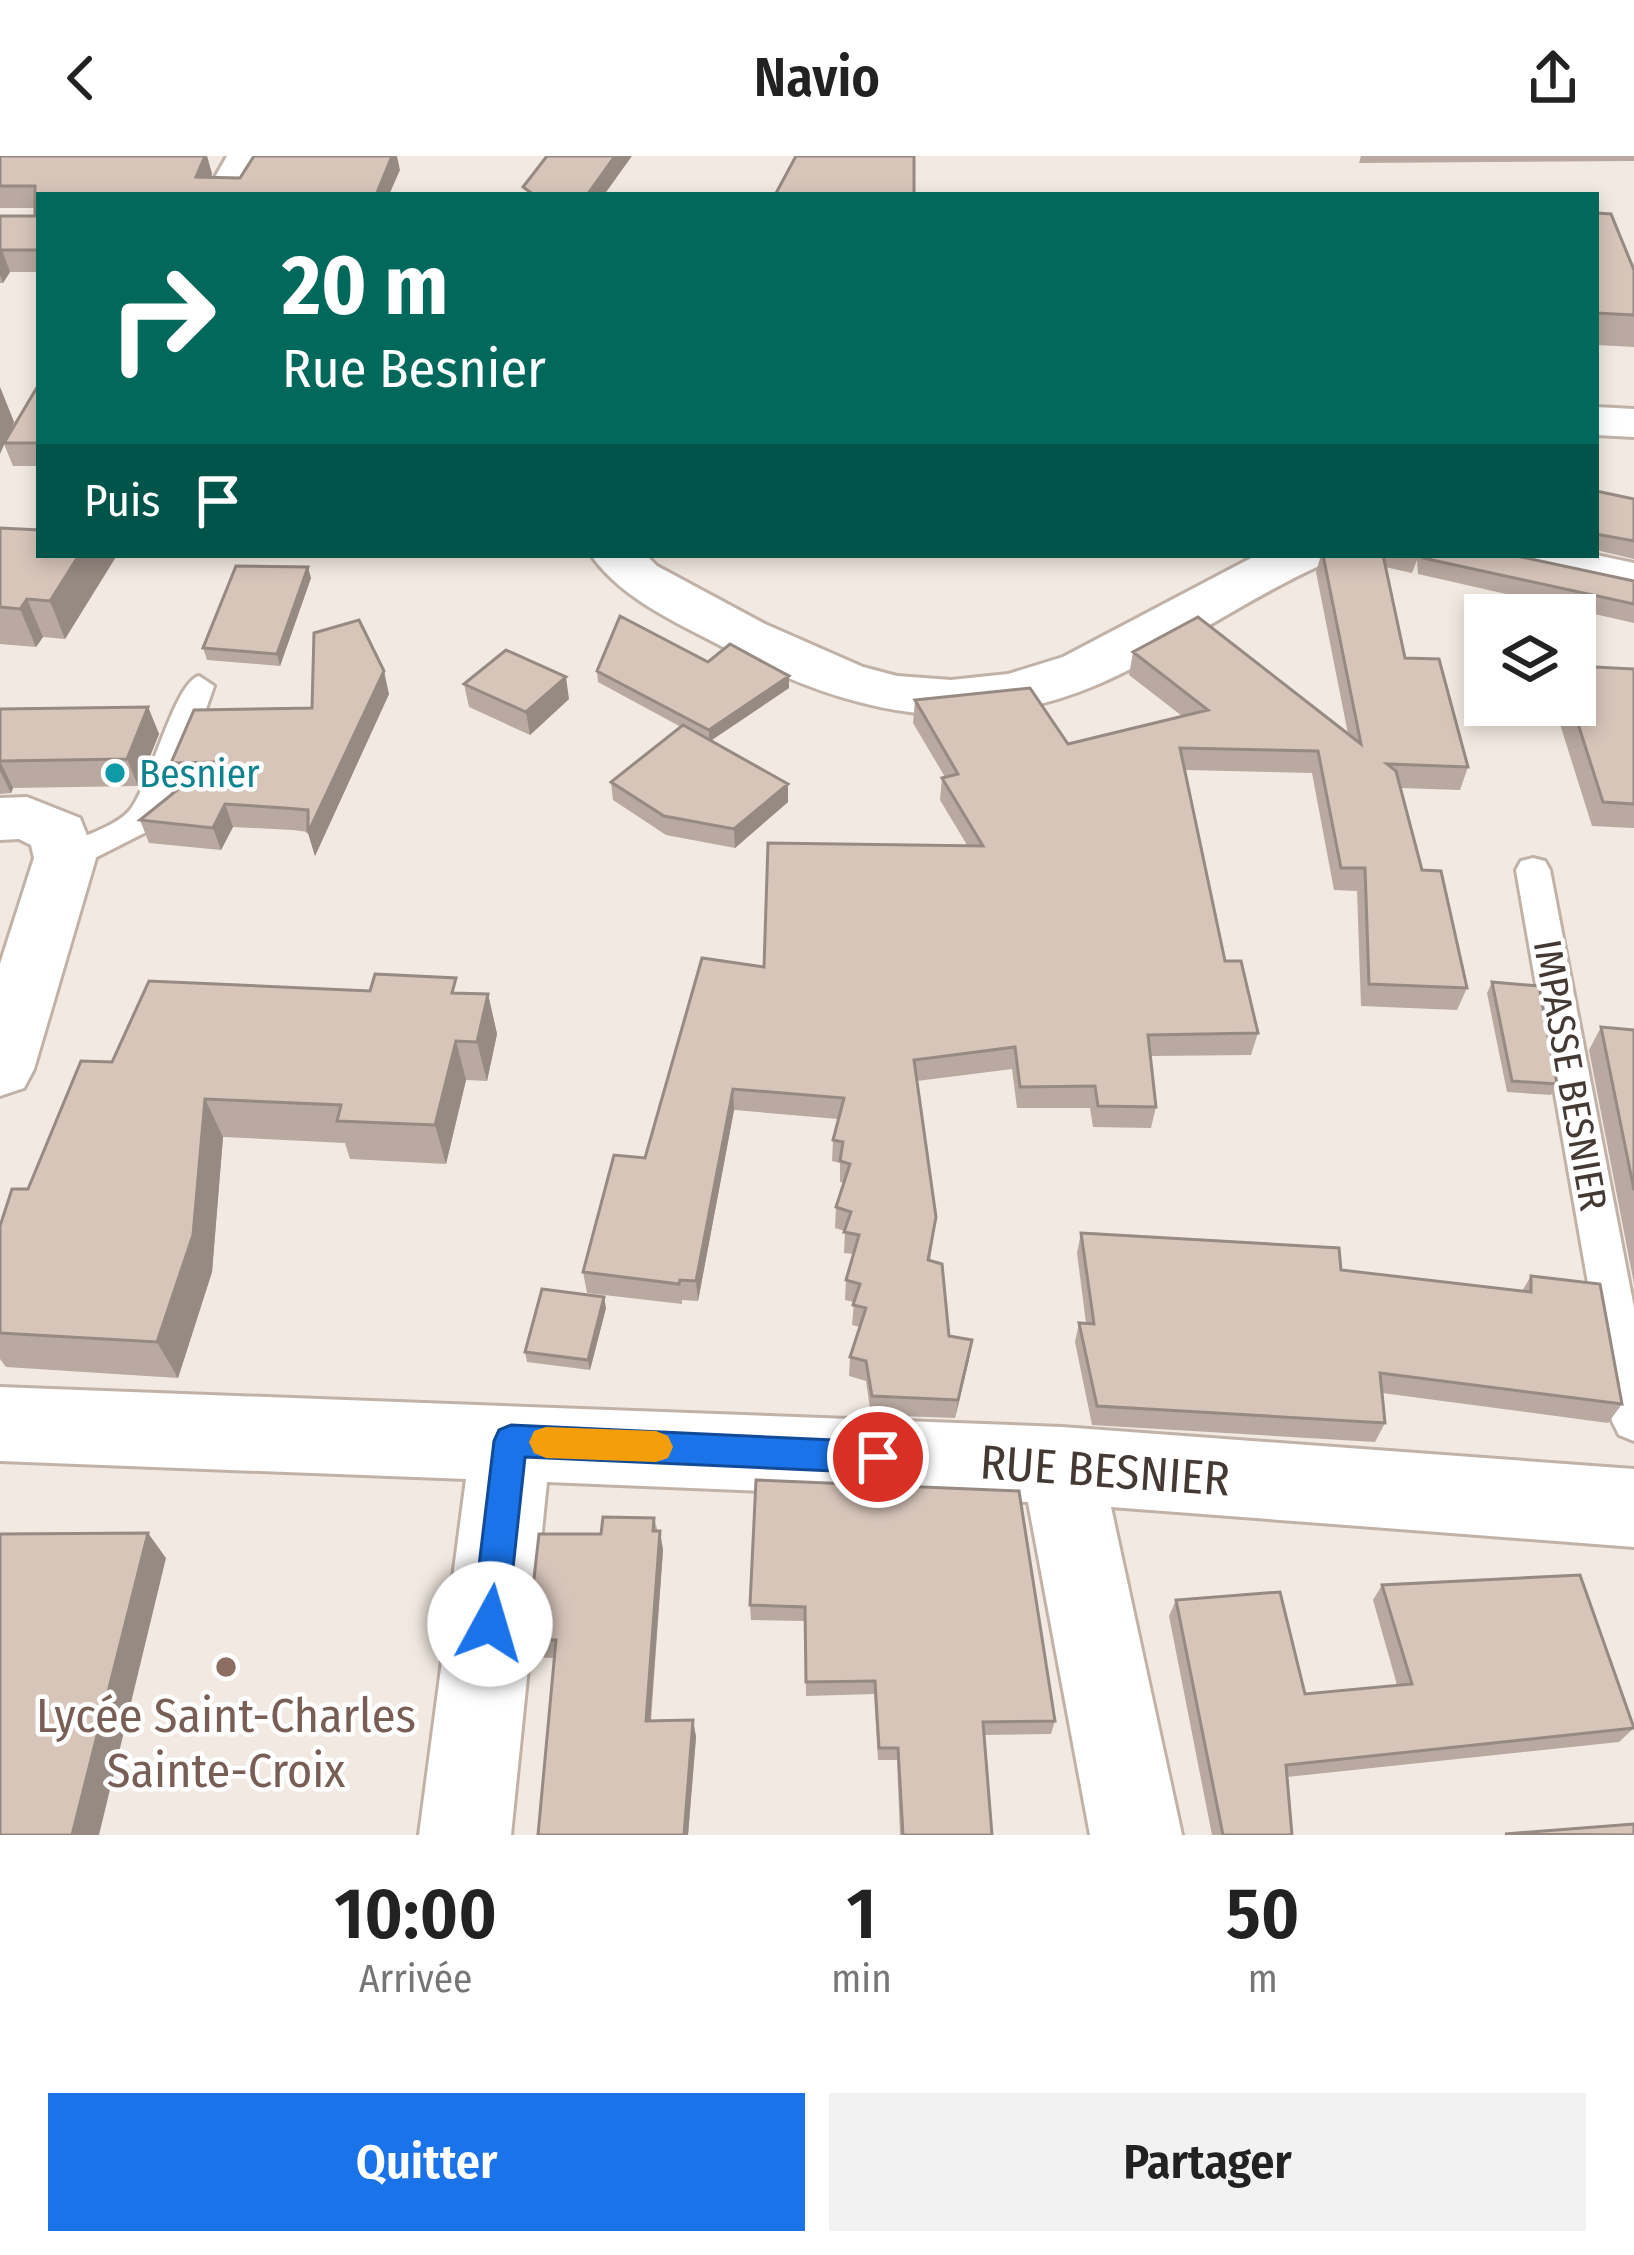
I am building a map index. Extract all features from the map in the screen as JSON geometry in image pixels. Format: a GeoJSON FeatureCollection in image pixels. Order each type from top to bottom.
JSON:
{"type":"FeatureCollection","features":[{"type":"Feature","properties":{"kind":"street"},"geometry":{"type":"LineString","coordinates":[[228,192],[247,156]]}},
{"type":"Feature","properties":{"kind":"street"},"geometry":{"type":"LineString","coordinates":[[1599,421],[1634,423]]}},
{"type":"Feature","properties":{"kind":"street"},"geometry":{"type":"LineString","coordinates":[[620,558],[638,577],[834,681],[916,700],[996,696],[1076,673],[1294,558]]}},
{"type":"Feature","properties":{"kind":"street"},"geometry":{"type":"LineString","coordinates":[[1533,558],[1634,579]]}},
{"type":"Feature","properties":{"kind":"street"},"geometry":{"type":"LineString","coordinates":[[0,819],[27,818],[58,833],[65,858],[13,995],[0,1069]]}},
{"type":"Feature","properties":{"kind":"street","name":"RUE BESNIER"},"geometry":{"type":"LineString","coordinates":[[0,1424],[1062,1465],[1634,1508]]}},
{"type":"Feature","properties":{"kind":"street"},"geometry":{"type":"LineString","coordinates":[[466,1835],[511,1441]]}},
{"type":"Feature","properties":{"kind":"street"},"geometry":{"type":"LineString","coordinates":[[1062,1465],[1136,1835]]}},
{"type":"Feature","properties":{"kind":"lane"},"geometry":{"type":"LineString","coordinates":[[65,858],[140,821],[173,758],[199,686]]}},
{"type":"Feature","properties":{"kind":"lane","name":"IMPASSE BESNIER"},"geometry":{"type":"LineString","coordinates":[[1534,870],[1634,1421]]}},
{"type":"Feature","properties":{"kind":"building"},"geometry":{"type":"Polygon","coordinates":[[[0,156],[205,156],[196,177],[240,178],[254,156],[392,156],[377,192],[36,192],[36,250],[0,253],[0,216],[35,216],[35,186],[0,186],[0,156]]]}},
{"type":"Feature","properties":{"kind":"building"},"geometry":{"type":"Polygon","coordinates":[[[547,156],[615,156],[589,192],[530,192],[523,187],[547,156]]]}},
{"type":"Feature","properties":{"kind":"building"},"geometry":{"type":"Polygon","coordinates":[[[796,156],[914,156],[914,192],[777,192],[796,156]]]}},
{"type":"Feature","properties":{"kind":"building"},"geometry":{"type":"Polygon","coordinates":[[[1599,213],[1611,214],[1634,270],[1634,315],[1599,313],[1599,213]]]}},
{"type":"Feature","properties":{"kind":"building"},"geometry":{"type":"Polygon","coordinates":[[[36,389],[36,443],[4,443],[36,389]]]}},
{"type":"Feature","properties":{"kind":"building"},"geometry":{"type":"Polygon","coordinates":[[[1599,492],[1634,499],[1634,541],[1599,535],[1599,492]]]}},
{"type":"Feature","properties":{"kind":"building"},"geometry":{"type":"Polygon","coordinates":[[[0,528],[36,530],[36,558],[77,558],[50,601],[27,599],[20,609],[0,607],[0,528]]]}},
{"type":"Feature","properties":{"kind":"building"},"geometry":{"type":"Polygon","coordinates":[[[1324,558],[1384,558],[1405,658],[1439,659],[1468,767],[1387,764],[1396,771],[1422,870],[1441,871],[1467,988],[1369,984],[1365,868],[1341,868],[1318,751],[1180,748],[1225,961],[1241,961],[1258,1033],[1148,1035],[1156,1107],[1098,1106],[1095,1086],[1020,1087],[1015,1047],[914,1060],[936,1217],[928,1260],[942,1264],[949,1336],[972,1340],[958,1400],[872,1396],[866,1361],[850,1357],[866,1308],[853,1305],[860,1284],[846,1280],[859,1235],[844,1232],[851,1212],[836,1207],[850,1164],[840,1161],[843,1142],[833,1140],[844,1098],[733,1089],[696,1281],[680,1280],[679,1284],[583,1272],[614,1155],[645,1158],[702,958],[764,967],[768,843],[983,846],[942,778],[958,774],[915,700],[1030,688],[1068,744],[1208,710],[1133,652],[1198,617],[1361,744],[1324,558]]]}},
{"type":"Feature","properties":{"kind":"building"},"geometry":{"type":"Polygon","coordinates":[[[1423,558],[1526,558],[1634,581],[1634,604],[1423,558]]]}},
{"type":"Feature","properties":{"kind":"building"},"geometry":{"type":"Polygon","coordinates":[[[236,566],[308,567],[277,654],[203,648],[236,566]]]}},
{"type":"Feature","properties":{"kind":"building"},"geometry":{"type":"Polygon","coordinates":[[[620,616],[708,662],[730,644],[789,676],[709,730],[597,671],[620,616]]]}},
{"type":"Feature","properties":{"kind":"building"},"geometry":{"type":"Polygon","coordinates":[[[359,620],[384,671],[308,833],[308,810],[285,808],[225,804],[213,828],[140,820],[212,762],[171,763],[194,710],[312,708],[314,633],[359,620]]]}},
{"type":"Feature","properties":{"kind":"building"},"geometry":{"type":"Polygon","coordinates":[[[506,650],[566,677],[526,712],[464,684],[506,650]]]}},
{"type":"Feature","properties":{"kind":"building"},"geometry":{"type":"Polygon","coordinates":[[[1596,667],[1634,669],[1634,804],[1603,802],[1579,726],[1596,726],[1596,667]]]}},
{"type":"Feature","properties":{"kind":"building"},"geometry":{"type":"Polygon","coordinates":[[[148,707],[127,759],[0,761],[0,709],[148,707]]]}},
{"type":"Feature","properties":{"kind":"building"},"geometry":{"type":"Polygon","coordinates":[[[683,725],[788,784],[734,829],[664,816],[611,782],[683,725]]]}},
{"type":"Feature","properties":{"kind":"building"},"geometry":{"type":"Polygon","coordinates":[[[375,974],[456,978],[452,993],[488,994],[477,1042],[456,1041],[435,1125],[337,1121],[341,1105],[205,1099],[193,1235],[157,1342],[0,1333],[0,1226],[12,1189],[28,1189],[81,1061],[112,1062],[149,981],[370,991],[375,974]]]}},
{"type":"Feature","properties":{"kind":"building"},"geometry":{"type":"Polygon","coordinates":[[[1492,982],[1539,986],[1557,1084],[1512,1081],[1492,982]]]}},
{"type":"Feature","properties":{"kind":"building"},"geometry":{"type":"Polygon","coordinates":[[[1601,1027],[1634,1030],[1634,1190],[1601,1027]]]}},
{"type":"Feature","properties":{"kind":"building"},"geometry":{"type":"Polygon","coordinates":[[[1081,1233],[1339,1248],[1341,1270],[1531,1292],[1531,1276],[1600,1284],[1622,1404],[1380,1373],[1385,1423],[1097,1406],[1079,1323],[1094,1324],[1081,1233]]]}},
{"type":"Feature","properties":{"kind":"building"},"geometry":{"type":"Polygon","coordinates":[[[542,1289],[604,1297],[588,1360],[525,1352],[542,1289]]]}},
{"type":"Feature","properties":{"kind":"building"},"geometry":{"type":"Polygon","coordinates":[[[756,1480],[1019,1491],[1055,1721],[983,1722],[992,1835],[903,1835],[898,1748],[879,1748],[875,1681],[806,1682],[805,1607],[750,1605],[756,1480]]]}},
{"type":"Feature","properties":{"kind":"building"},"geometry":{"type":"Polygon","coordinates":[[[603,1517],[654,1518],[653,1531],[660,1531],[646,1721],[693,1720],[684,1835],[538,1835],[556,1640],[527,1640],[539,1534],[601,1534],[603,1517]]]}},
{"type":"Feature","properties":{"kind":"building"},"geometry":{"type":"Polygon","coordinates":[[[148,1533],[72,1835],[0,1835],[0,1534],[148,1533]]]}},
{"type":"Feature","properties":{"kind":"building"},"geometry":{"type":"Polygon","coordinates":[[[1580,1575],[1634,1728],[1286,1765],[1292,1835],[1223,1835],[1176,1600],[1280,1592],[1305,1694],[1412,1684],[1382,1585],[1580,1575]]]}},
{"type":"Feature","properties":{"kind":"building"},"geometry":{"type":"Polygon","coordinates":[[[1634,1824],[1634,1835],[1505,1834],[1634,1824]]]}},
{"type":"Feature","properties":{"kind":"slow traffic"},"geometry":{"type":"LineString","coordinates":[[546,1442],[656,1447]]}},
{"type":"Feature","properties":{"kind":"place","name":"Besnier"},"geometry":{"type":"Point","coordinates":[115,773]}},
{"type":"Feature","properties":{"kind":"place","name":"Lycée Saint-Charles Sainte-Croix"},"geometry":{"type":"Point","coordinates":[226,1667]}},
{"type":"Feature","properties":{"kind":"route"},"geometry":{"type":"LineString","coordinates":[[490,1624],[511,1441],[878,1457]]}}]}
